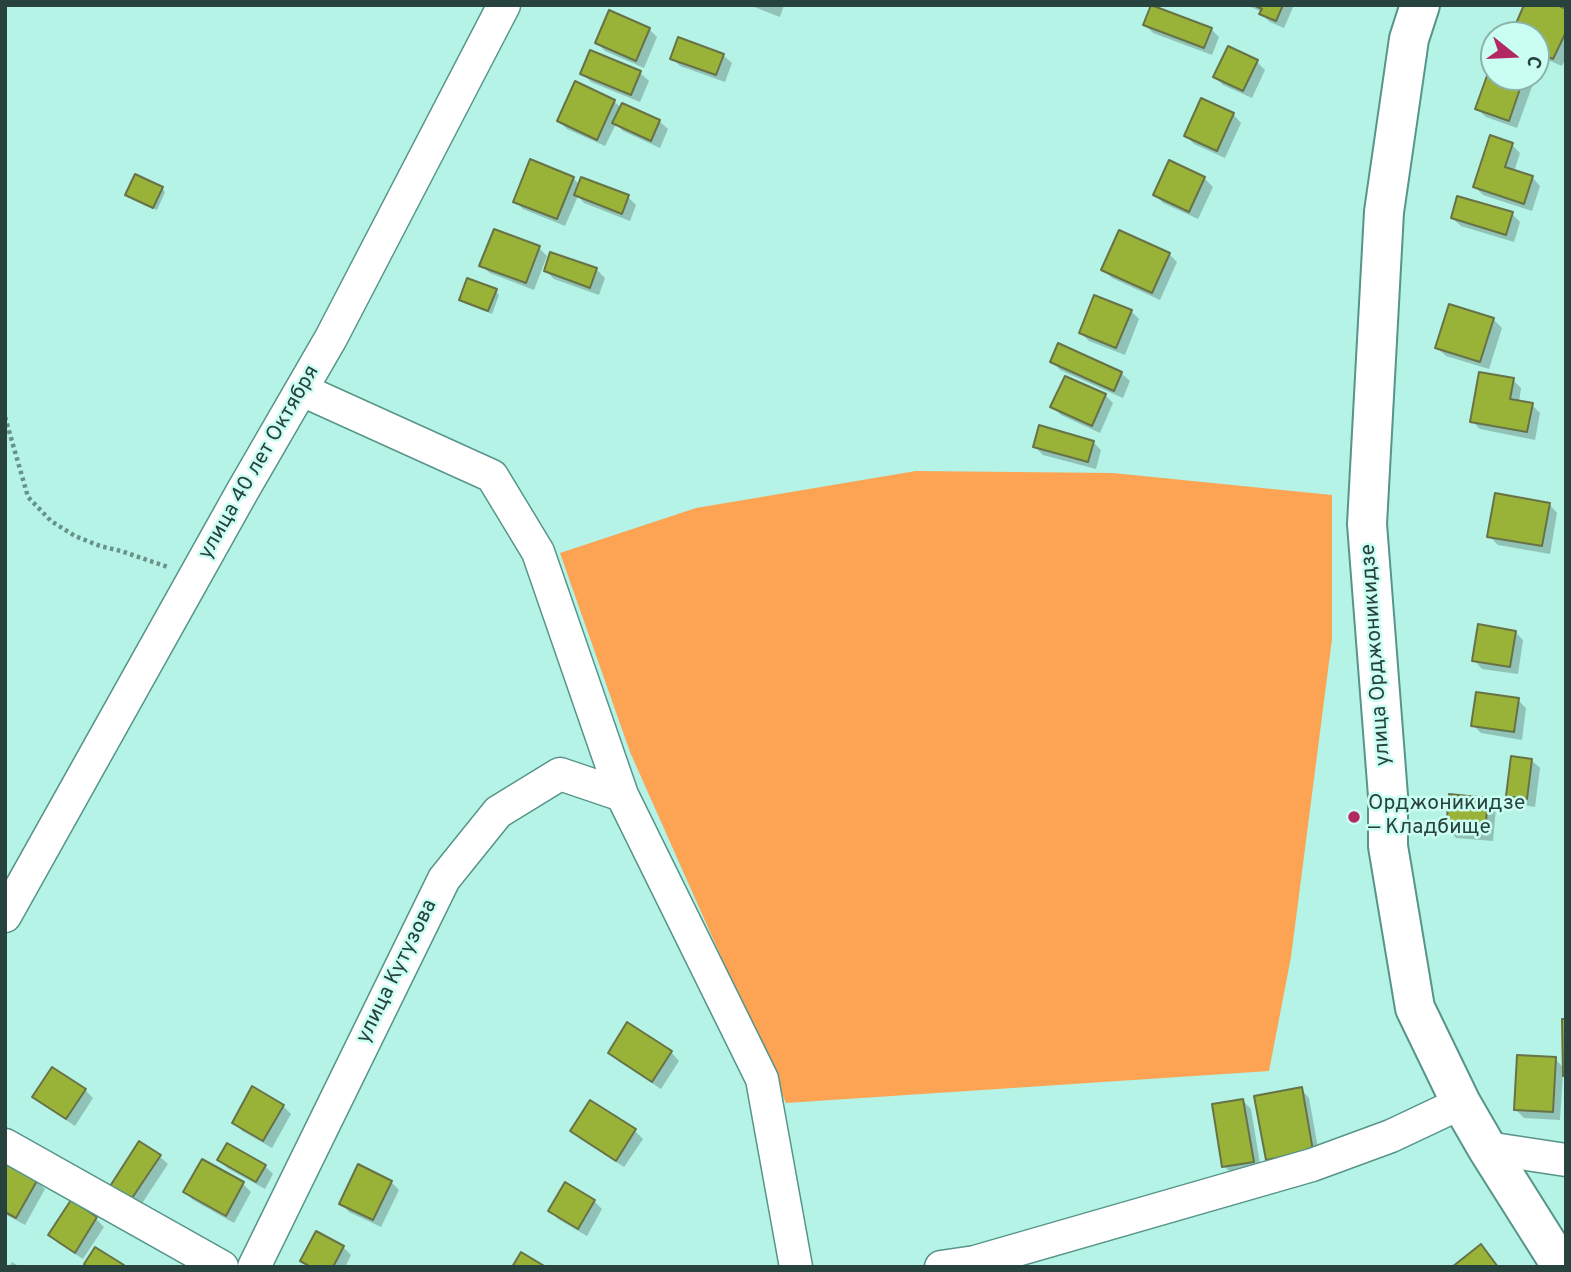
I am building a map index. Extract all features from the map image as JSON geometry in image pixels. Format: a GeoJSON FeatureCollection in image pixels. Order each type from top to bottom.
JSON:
{"type":"FeatureCollection","features":[{"type":"Feature","properties":{"kind":"main road","name":"улица Орджоникидзе"},"geometry":{"type":"LineString","coordinates":[[1420,5],[1409,38],[1384,212],[1367,524],[1388,796],[1388,846],[1415,1008],[1461,1103],[1562,1267]]}},
{"type":"Feature","properties":{"kind":"street","name":"улица 40 лет Октября"},"geometry":{"type":"LineString","coordinates":[[5,916],[302,390],[504,5]]}},
{"type":"Feature","properties":{"kind":"street"},"geometry":{"type":"LineString","coordinates":[[302,390],[492,476],[538,552],[622,795],[762,1079],[796,1267]]}},
{"type":"Feature","properties":{"kind":"street","name":"улица Кутузова"},"geometry":{"type":"LineString","coordinates":[[254,1267],[444,879],[498,812],[560,774],[622,795]]}},
{"type":"Feature","properties":{"kind":"street"},"geometry":{"type":"LineString","coordinates":[[941,1267],[975,1262],[1311,1165],[1391,1136],[1461,1103]]}},
{"type":"Feature","properties":{"kind":"street"},"geometry":{"type":"LineString","coordinates":[[5,1145],[222,1267]]}},
{"type":"Feature","properties":{"kind":"street"},"geometry":{"type":"LineString","coordinates":[[1487,1148],[1566,1160]]}},
{"type":"Feature","properties":{"kind":"path"},"geometry":{"type":"LineString","coordinates":[[5,417],[28,496],[51,521],[75,536],[100,546],[195,576]]}},
{"type":"Feature","properties":{"kind":"shaded area"},"geometry":{"type":"Polygon","coordinates":[[[916,471],[1113,473],[1332,495],[1332,639],[1291,957],[1269,1071],[786,1103],[630,752],[560,553],[696,508],[916,471]]]}},
{"type":"Feature","properties":{"kind":"building"},"geometry":{"type":"Polygon","coordinates":[[[1151,5],[1212,28],[1204,48],[1143,25],[1151,5]]]}},
{"type":"Feature","properties":{"kind":"building"},"geometry":{"type":"Polygon","coordinates":[[[1254,5],[1283,5],[1276,21],[1259,14],[1262,9],[1254,5]]]}},
{"type":"Feature","properties":{"kind":"building"},"geometry":{"type":"Polygon","coordinates":[[[1524,5],[1557,5],[1566,9],[1566,32],[1553,59],[1550,58],[1550,21],[1517,21],[1524,5]]]}},
{"type":"Feature","properties":{"kind":"building"},"geometry":{"type":"Polygon","coordinates":[[[609,10],[650,28],[636,61],[595,43],[609,10]]]}},
{"type":"Feature","properties":{"kind":"building"},"geometry":{"type":"Polygon","coordinates":[[[678,37],[724,54],[716,75],[670,59],[678,37]]]}},
{"type":"Feature","properties":{"kind":"building"},"geometry":{"type":"Polygon","coordinates":[[[1228,46],[1258,60],[1243,91],[1213,77],[1228,46]]]}},
{"type":"Feature","properties":{"kind":"building"},"geometry":{"type":"Polygon","coordinates":[[[590,50],[641,71],[631,95],[580,74],[590,50]]]}},
{"type":"Feature","properties":{"kind":"building"},"geometry":{"type":"Polygon","coordinates":[[[575,81],[615,100],[597,140],[557,121],[575,81]]]}},
{"type":"Feature","properties":{"kind":"building"},"geometry":{"type":"Polygon","coordinates":[[[1482,91],[1519,91],[1509,121],[1475,109],[1482,91]]]}},
{"type":"Feature","properties":{"kind":"building"},"geometry":{"type":"Polygon","coordinates":[[[1201,98],[1234,113],[1217,151],[1184,136],[1201,98]]]}},
{"type":"Feature","properties":{"kind":"building"},"geometry":{"type":"Polygon","coordinates":[[[622,103],[660,120],[651,141],[612,123],[622,103]]]}},
{"type":"Feature","properties":{"kind":"building"},"geometry":{"type":"Polygon","coordinates":[[[1490,135],[1513,143],[1505,167],[1533,176],[1524,204],[1473,187],[1490,135]]]}},
{"type":"Feature","properties":{"kind":"building"},"geometry":{"type":"Polygon","coordinates":[[[530,159],[574,177],[557,219],[513,202],[530,159]]]}},
{"type":"Feature","properties":{"kind":"building"},"geometry":{"type":"Polygon","coordinates":[[[1169,160],[1205,177],[1189,212],[1153,195],[1169,160]]]}},
{"type":"Feature","properties":{"kind":"building"},"geometry":{"type":"Polygon","coordinates":[[[135,174],[163,187],[153,208],[125,195],[135,174]]]}},
{"type":"Feature","properties":{"kind":"building"},"geometry":{"type":"Polygon","coordinates":[[[581,177],[629,195],[622,214],[574,195],[581,177]]]}},
{"type":"Feature","properties":{"kind":"building"},"geometry":{"type":"Polygon","coordinates":[[[1457,196],[1513,212],[1506,235],[1451,218],[1457,196]]]}},
{"type":"Feature","properties":{"kind":"building"},"geometry":{"type":"Polygon","coordinates":[[[494,229],[540,246],[526,283],[479,266],[494,229]]]}},
{"type":"Feature","properties":{"kind":"building"},"geometry":{"type":"Polygon","coordinates":[[[1119,230],[1170,253],[1152,293],[1101,270],[1119,230]]]}},
{"type":"Feature","properties":{"kind":"building"},"geometry":{"type":"Polygon","coordinates":[[[550,252],[597,268],[590,288],[544,271],[550,252]]]}},
{"type":"Feature","properties":{"kind":"building"},"geometry":{"type":"Polygon","coordinates":[[[467,278],[497,289],[488,311],[459,300],[467,278]]]}},
{"type":"Feature","properties":{"kind":"building"},"geometry":{"type":"Polygon","coordinates":[[[1094,295],[1132,310],[1116,348],[1079,333],[1094,295]]]}},
{"type":"Feature","properties":{"kind":"building"},"geometry":{"type":"Polygon","coordinates":[[[1449,304],[1494,318],[1480,362],[1435,348],[1449,304]]]}},
{"type":"Feature","properties":{"kind":"building"},"geometry":{"type":"Polygon","coordinates":[[[1058,343],[1122,372],[1114,391],[1050,362],[1058,343]]]}},
{"type":"Feature","properties":{"kind":"building"},"geometry":{"type":"Polygon","coordinates":[[[1479,372],[1514,378],[1510,399],[1533,403],[1527,432],[1470,422],[1479,372]]]}},
{"type":"Feature","properties":{"kind":"building"},"geometry":{"type":"Polygon","coordinates":[[[1065,376],[1106,394],[1092,426],[1050,407],[1065,376]]]}},
{"type":"Feature","properties":{"kind":"building"},"geometry":{"type":"Polygon","coordinates":[[[1039,425],[1094,441],[1088,462],[1033,447],[1039,425]]]}},
{"type":"Feature","properties":{"kind":"building"},"geometry":{"type":"Polygon","coordinates":[[[1495,493],[1550,503],[1542,546],[1487,537],[1495,493]]]}},
{"type":"Feature","properties":{"kind":"building"},"geometry":{"type":"Polygon","coordinates":[[[1478,624],[1516,631],[1510,667],[1472,661],[1478,624]]]}},
{"type":"Feature","properties":{"kind":"building"},"geometry":{"type":"Polygon","coordinates":[[[1476,692],[1519,698],[1514,732],[1471,726],[1476,692]]]}},
{"type":"Feature","properties":{"kind":"building"},"geometry":{"type":"Polygon","coordinates":[[[1511,756],[1532,759],[1527,799],[1506,796],[1511,756]]]}},
{"type":"Feature","properties":{"kind":"building"},"geometry":{"type":"Polygon","coordinates":[[[1449,794],[1488,798],[1485,834],[1446,830],[1449,794]]]}},
{"type":"Feature","properties":{"kind":"building"},"geometry":{"type":"Polygon","coordinates":[[[1562,1019],[1566,1019],[1566,1076],[1563,1076],[1562,1019]]]}},
{"type":"Feature","properties":{"kind":"building"},"geometry":{"type":"Polygon","coordinates":[[[627,1022],[672,1051],[652,1082],[608,1053],[627,1022]]]}},
{"type":"Feature","properties":{"kind":"building"},"geometry":{"type":"Polygon","coordinates":[[[1517,1055],[1556,1057],[1553,1112],[1514,1110],[1517,1055]]]}},
{"type":"Feature","properties":{"kind":"building"},"geometry":{"type":"Polygon","coordinates":[[[52,1067],[86,1089],[66,1119],[32,1097],[52,1067]]]}},
{"type":"Feature","properties":{"kind":"building"},"geometry":{"type":"Polygon","coordinates":[[[252,1086],[284,1105],[263,1141],[232,1123],[252,1086]]]}},
{"type":"Feature","properties":{"kind":"building"},"geometry":{"type":"Polygon","coordinates":[[[1302,1087],[1313,1151],[1266,1160],[1254,1096],[1302,1087]]]}},
{"type":"Feature","properties":{"kind":"building"},"geometry":{"type":"Polygon","coordinates":[[[1243,1099],[1254,1162],[1222,1167],[1212,1104],[1243,1099]]]}},
{"type":"Feature","properties":{"kind":"building"},"geometry":{"type":"Polygon","coordinates":[[[590,1100],[636,1129],[616,1161],[570,1131],[590,1100]]]}},
{"type":"Feature","properties":{"kind":"building"},"geometry":{"type":"Polygon","coordinates":[[[139,1141],[161,1155],[126,1207],[105,1194],[139,1141]]]}},
{"type":"Feature","properties":{"kind":"building"},"geometry":{"type":"Polygon","coordinates":[[[227,1143],[266,1165],[256,1182],[217,1160],[227,1143]]]}},
{"type":"Feature","properties":{"kind":"building"},"geometry":{"type":"Polygon","coordinates":[[[202,1159],[244,1182],[226,1216],[183,1192],[202,1159]]]}},
{"type":"Feature","properties":{"kind":"building"},"geometry":{"type":"Polygon","coordinates":[[[5,1161],[38,1179],[16,1218],[5,1212],[5,1161]]]}},
{"type":"Feature","properties":{"kind":"building"},"geometry":{"type":"Polygon","coordinates":[[[358,1164],[392,1181],[373,1220],[339,1204],[358,1164]]]}},
{"type":"Feature","properties":{"kind":"building"},"geometry":{"type":"Polygon","coordinates":[[[565,1182],[595,1200],[578,1229],[548,1211],[565,1182]]]}},
{"type":"Feature","properties":{"kind":"building"},"geometry":{"type":"Polygon","coordinates":[[[71,1200],[97,1217],[75,1253],[48,1235],[71,1200]]]}},
{"type":"Feature","properties":{"kind":"building"},"geometry":{"type":"Polygon","coordinates":[[[316,1231],[344,1246],[333,1267],[311,1267],[300,1261],[316,1231]]]}},
{"type":"Feature","properties":{"kind":"building"},"geometry":{"type":"Polygon","coordinates":[[[1481,1244],[1498,1267],[1452,1267],[1481,1244]]]}},
{"type":"Feature","properties":{"kind":"building"},"geometry":{"type":"Polygon","coordinates":[[[95,1247],[124,1265],[123,1267],[84,1267],[95,1247]]]}},
{"type":"Feature","properties":{"kind":"building"},"geometry":{"type":"Polygon","coordinates":[[[521,1252],[546,1267],[512,1267],[521,1252]]]}},
{"type":"Feature","properties":{"kind":"place","name":"Орджоникидзе — Кладбище"},"geometry":{"type":"Point","coordinates":[1354,817]}}]}
